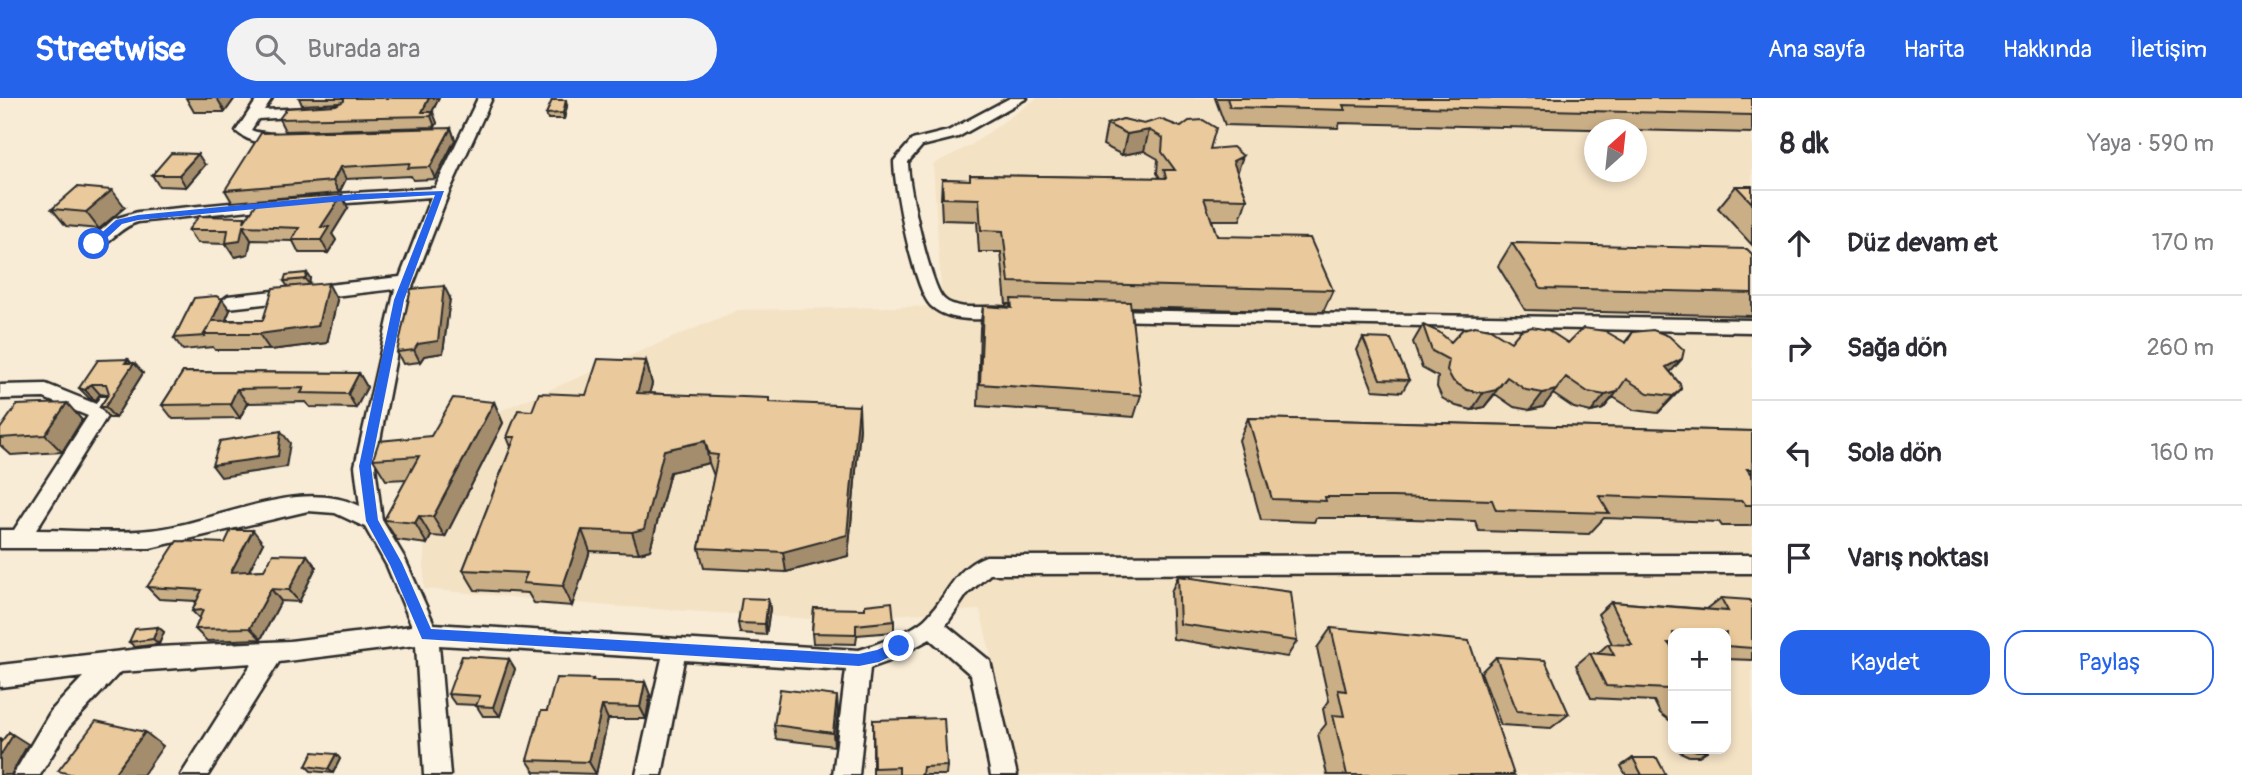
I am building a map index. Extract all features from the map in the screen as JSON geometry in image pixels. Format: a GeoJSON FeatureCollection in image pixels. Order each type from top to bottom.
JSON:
{"type":"FeatureCollection","features":[{"type":"Feature","properties":{"kind":"street"},"geometry":{"type":"LineString","coordinates":[[265,98],[243,131],[257,138],[293,139]]}},
{"type":"Feature","properties":{"kind":"street"},"geometry":{"type":"LineString","coordinates":[[438,775],[427,634],[396,563],[372,521],[365,466],[399,300],[463,133],[485,98]]}},
{"type":"Feature","properties":{"kind":"street"},"geometry":{"type":"LineString","coordinates":[[1020,98],[953,134],[918,143],[901,161],[901,175],[912,229],[933,297],[938,304],[957,312],[1025,314]]}},
{"type":"Feature","properties":{"kind":"street"},"geometry":{"type":"LineString","coordinates":[[254,115],[328,110]]}},
{"type":"Feature","properties":{"kind":"street"},"geometry":{"type":"LineString","coordinates":[[94,244],[119,222],[138,217],[262,204],[441,192]]}},
{"type":"Feature","properties":{"kind":"street"},"geometry":{"type":"LineString","coordinates":[[228,302],[406,282]]}},
{"type":"Feature","properties":{"kind":"street"},"geometry":{"type":"LineString","coordinates":[[1094,316],[1752,326]]}},
{"type":"Feature","properties":{"kind":"street"},"geometry":{"type":"LineString","coordinates":[[0,392],[46,391],[104,408],[10,538]]}},
{"type":"Feature","properties":{"kind":"street"},"geometry":{"type":"LineString","coordinates":[[10,538],[150,539],[307,503],[338,505],[372,521]]}},
{"type":"Feature","properties":{"kind":"street"},"geometry":{"type":"LineString","coordinates":[[0,676],[157,657],[272,652],[427,634],[859,660],[879,656],[932,627],[959,587],[986,565],[1752,564]]}},
{"type":"Feature","properties":{"kind":"street"},"geometry":{"type":"LineString","coordinates":[[932,627],[982,668],[1004,775]]}},
{"type":"Feature","properties":{"kind":"street"},"geometry":{"type":"LineString","coordinates":[[649,775],[676,649]]}},
{"type":"Feature","properties":{"kind":"street"},"geometry":{"type":"LineString","coordinates":[[194,775],[272,652]]}},
{"type":"Feature","properties":{"kind":"street"},"geometry":{"type":"LineString","coordinates":[[846,775],[859,660]]}},
{"type":"Feature","properties":{"kind":"street"},"geometry":{"type":"LineString","coordinates":[[26,775],[60,719],[113,663]]}},
{"type":"Feature","properties":{"kind":"shaded area"},"geometry":{"type":"Polygon","coordinates":[[[1037,98],[1752,98],[1752,775],[1019,775],[980,610],[812,619],[610,606],[424,589],[424,504],[450,432],[738,310],[942,306],[933,164],[971,145],[1037,98]]]}},
{"type":"Feature","properties":{"kind":"building"},"geometry":{"type":"Polygon","coordinates":[[[344,98],[429,98],[422,112],[433,112],[431,116],[279,119],[287,108],[336,105],[344,101],[344,98]]]}},
{"type":"Feature","properties":{"kind":"building"},"geometry":{"type":"Polygon","coordinates":[[[1227,98],[1752,98],[1752,115],[1343,105],[1345,110],[1230,107],[1227,98]]]}},
{"type":"Feature","properties":{"kind":"building"},"geometry":{"type":"Polygon","coordinates":[[[552,100],[566,100],[563,113],[546,114],[552,100]]]}},
{"type":"Feature","properties":{"kind":"building"},"geometry":{"type":"Polygon","coordinates":[[[1123,119],[1144,124],[1160,119],[1181,127],[1189,121],[1203,120],[1216,128],[1210,149],[1233,147],[1243,156],[1233,161],[1247,199],[1204,198],[1217,236],[1310,238],[1333,290],[1009,282],[1003,231],[981,230],[979,199],[943,198],[942,179],[970,180],[970,175],[1166,178],[1164,170],[1175,170],[1162,152],[1163,138],[1149,130],[1127,134],[1107,124],[1123,119]]]}},
{"type":"Feature","properties":{"kind":"building"},"geometry":{"type":"Polygon","coordinates":[[[451,128],[430,167],[408,168],[410,163],[340,167],[333,181],[225,190],[261,133],[451,128]]]}},
{"type":"Feature","properties":{"kind":"building"},"geometry":{"type":"Polygon","coordinates":[[[171,153],[198,154],[179,175],[152,175],[171,153]]]}},
{"type":"Feature","properties":{"kind":"building"},"geometry":{"type":"Polygon","coordinates":[[[1736,186],[1752,186],[1752,203],[1736,186]]]}},
{"type":"Feature","properties":{"kind":"building"},"geometry":{"type":"Polygon","coordinates":[[[77,187],[112,190],[86,212],[52,209],[77,187]]]}},
{"type":"Feature","properties":{"kind":"building"},"geometry":{"type":"Polygon","coordinates":[[[342,195],[321,227],[329,227],[321,240],[292,240],[299,228],[243,226],[240,241],[226,243],[228,230],[188,230],[199,216],[245,217],[244,222],[259,200],[342,195]]]}},
{"type":"Feature","properties":{"kind":"building"},"geometry":{"type":"Polygon","coordinates":[[[1512,243],[1747,249],[1752,254],[1752,293],[1541,288],[1512,243]]]}},
{"type":"Feature","properties":{"kind":"building"},"geometry":{"type":"Polygon","coordinates":[[[307,273],[305,279],[284,281],[286,275],[307,273]]]}},
{"type":"Feature","properties":{"kind":"building"},"geometry":{"type":"Polygon","coordinates":[[[328,283],[318,326],[259,334],[204,334],[212,321],[263,320],[273,288],[328,283]]]}},
{"type":"Feature","properties":{"kind":"building"},"geometry":{"type":"Polygon","coordinates":[[[444,286],[438,341],[418,344],[414,350],[397,352],[411,289],[444,286]]]}},
{"type":"Feature","properties":{"kind":"building"},"geometry":{"type":"Polygon","coordinates":[[[216,296],[222,299],[205,336],[174,338],[194,298],[216,296]]]}},
{"type":"Feature","properties":{"kind":"building"},"geometry":{"type":"Polygon","coordinates":[[[1011,299],[1130,302],[1141,395],[980,384],[983,306],[1012,308],[1011,299]]]}},
{"type":"Feature","properties":{"kind":"building"},"geometry":{"type":"Polygon","coordinates":[[[1423,325],[1439,332],[1451,342],[1463,329],[1475,326],[1490,329],[1511,342],[1521,330],[1532,327],[1548,330],[1568,343],[1583,328],[1605,331],[1626,343],[1633,332],[1653,330],[1669,336],[1684,350],[1682,359],[1666,367],[1681,389],[1673,396],[1648,393],[1626,379],[1617,392],[1605,395],[1588,392],[1566,377],[1556,390],[1543,393],[1526,390],[1507,377],[1496,390],[1483,393],[1467,390],[1453,381],[1447,370],[1449,360],[1432,351],[1423,325]]]}},
{"type":"Feature","properties":{"kind":"building"},"geometry":{"type":"Polygon","coordinates":[[[1363,338],[1391,339],[1409,380],[1380,379],[1363,338]]]}},
{"type":"Feature","properties":{"kind":"building"},"geometry":{"type":"Polygon","coordinates":[[[128,359],[125,363],[134,363],[105,407],[100,407],[109,393],[106,384],[91,384],[85,390],[79,388],[98,360],[128,359]]]}},
{"type":"Feature","properties":{"kind":"building"},"geometry":{"type":"Polygon","coordinates":[[[598,359],[646,361],[637,393],[769,398],[769,402],[859,406],[847,535],[783,552],[699,548],[718,455],[709,454],[705,441],[664,450],[644,529],[632,532],[582,530],[563,586],[523,583],[527,573],[463,570],[515,437],[507,437],[518,410],[532,411],[539,393],[586,395],[598,359]]]}},
{"type":"Feature","properties":{"kind":"building"},"geometry":{"type":"Polygon","coordinates":[[[183,372],[359,373],[348,394],[301,393],[304,388],[237,389],[230,404],[162,405],[183,372]]]}},
{"type":"Feature","properties":{"kind":"building"},"geometry":{"type":"Polygon","coordinates":[[[453,398],[494,402],[433,517],[419,516],[415,523],[384,520],[419,456],[373,459],[379,441],[431,436],[453,398]]]}},
{"type":"Feature","properties":{"kind":"building"},"geometry":{"type":"Polygon","coordinates":[[[67,403],[45,435],[0,438],[0,429],[17,405],[67,403]]]}},
{"type":"Feature","properties":{"kind":"building"},"geometry":{"type":"Polygon","coordinates":[[[1248,418],[1752,431],[1752,469],[1747,469],[1752,476],[1752,505],[1746,505],[1743,501],[1599,496],[1609,513],[1496,510],[1492,500],[1392,497],[1325,497],[1326,501],[1272,499],[1248,418]]]}},
{"type":"Feature","properties":{"kind":"building"},"geometry":{"type":"Polygon","coordinates":[[[281,431],[278,456],[212,465],[220,441],[281,431]]]}},
{"type":"Feature","properties":{"kind":"building"},"geometry":{"type":"Polygon","coordinates":[[[231,530],[253,530],[231,572],[264,570],[273,554],[307,555],[289,590],[271,589],[250,628],[195,629],[203,610],[192,611],[202,590],[147,587],[177,541],[225,543],[231,530]]]}},
{"type":"Feature","properties":{"kind":"building"},"geometry":{"type":"Polygon","coordinates":[[[1178,576],[1291,592],[1297,641],[1180,624],[1178,576]]]}},
{"type":"Feature","properties":{"kind":"building"},"geometry":{"type":"Polygon","coordinates":[[[742,598],[768,599],[765,624],[738,623],[742,598]]]}},
{"type":"Feature","properties":{"kind":"building"},"geometry":{"type":"Polygon","coordinates":[[[1721,598],[1750,600],[1752,648],[1731,646],[1731,628],[1668,628],[1668,689],[1606,686],[1590,653],[1614,655],[1608,644],[1632,645],[1611,602],[1728,611],[1721,598]]]}},
{"type":"Feature","properties":{"kind":"building"},"geometry":{"type":"Polygon","coordinates":[[[892,602],[894,621],[856,625],[856,634],[812,633],[814,608],[865,609],[865,605],[892,602]]]}},
{"type":"Feature","properties":{"kind":"building"},"geometry":{"type":"Polygon","coordinates":[[[158,627],[153,639],[129,642],[135,629],[158,627]]]}},
{"type":"Feature","properties":{"kind":"building"},"geometry":{"type":"Polygon","coordinates":[[[1331,628],[1469,641],[1514,775],[1347,775],[1333,715],[1344,716],[1338,690],[1346,691],[1331,628]]]}},
{"type":"Feature","properties":{"kind":"building"},"geometry":{"type":"Polygon","coordinates":[[[462,656],[509,659],[493,707],[476,706],[480,696],[448,694],[462,656]]]}},
{"type":"Feature","properties":{"kind":"building"},"geometry":{"type":"Polygon","coordinates":[[[1496,657],[1545,660],[1569,714],[1517,711],[1496,657]]]}},
{"type":"Feature","properties":{"kind":"building"},"geometry":{"type":"Polygon","coordinates":[[[556,678],[645,682],[640,707],[602,706],[589,762],[527,760],[541,711],[547,711],[556,678]]]}},
{"type":"Feature","properties":{"kind":"building"},"geometry":{"type":"Polygon","coordinates":[[[780,689],[837,696],[833,733],[774,725],[780,689]]]}},
{"type":"Feature","properties":{"kind":"building"},"geometry":{"type":"Polygon","coordinates":[[[944,718],[947,766],[923,767],[922,775],[899,775],[899,767],[874,768],[873,720],[944,718]]]}},
{"type":"Feature","properties":{"kind":"building"},"geometry":{"type":"Polygon","coordinates":[[[96,721],[145,732],[113,775],[74,775],[58,771],[96,721]]]}},
{"type":"Feature","properties":{"kind":"building"},"geometry":{"type":"Polygon","coordinates":[[[9,732],[13,735],[0,756],[0,743],[9,732]]]}},
{"type":"Feature","properties":{"kind":"building"},"geometry":{"type":"Polygon","coordinates":[[[313,752],[336,754],[328,769],[306,766],[313,752]]]}},
{"type":"Feature","properties":{"kind":"building"},"geometry":{"type":"Polygon","coordinates":[[[1633,758],[1657,758],[1666,775],[1642,775],[1633,758]]]}},
{"type":"Feature","properties":{"kind":"route"},"geometry":{"type":"LineString","coordinates":[[94,244],[119,222],[138,217],[441,192],[399,300],[365,466],[372,521],[396,563],[427,634],[859,660],[879,656],[899,646]]}}]}
